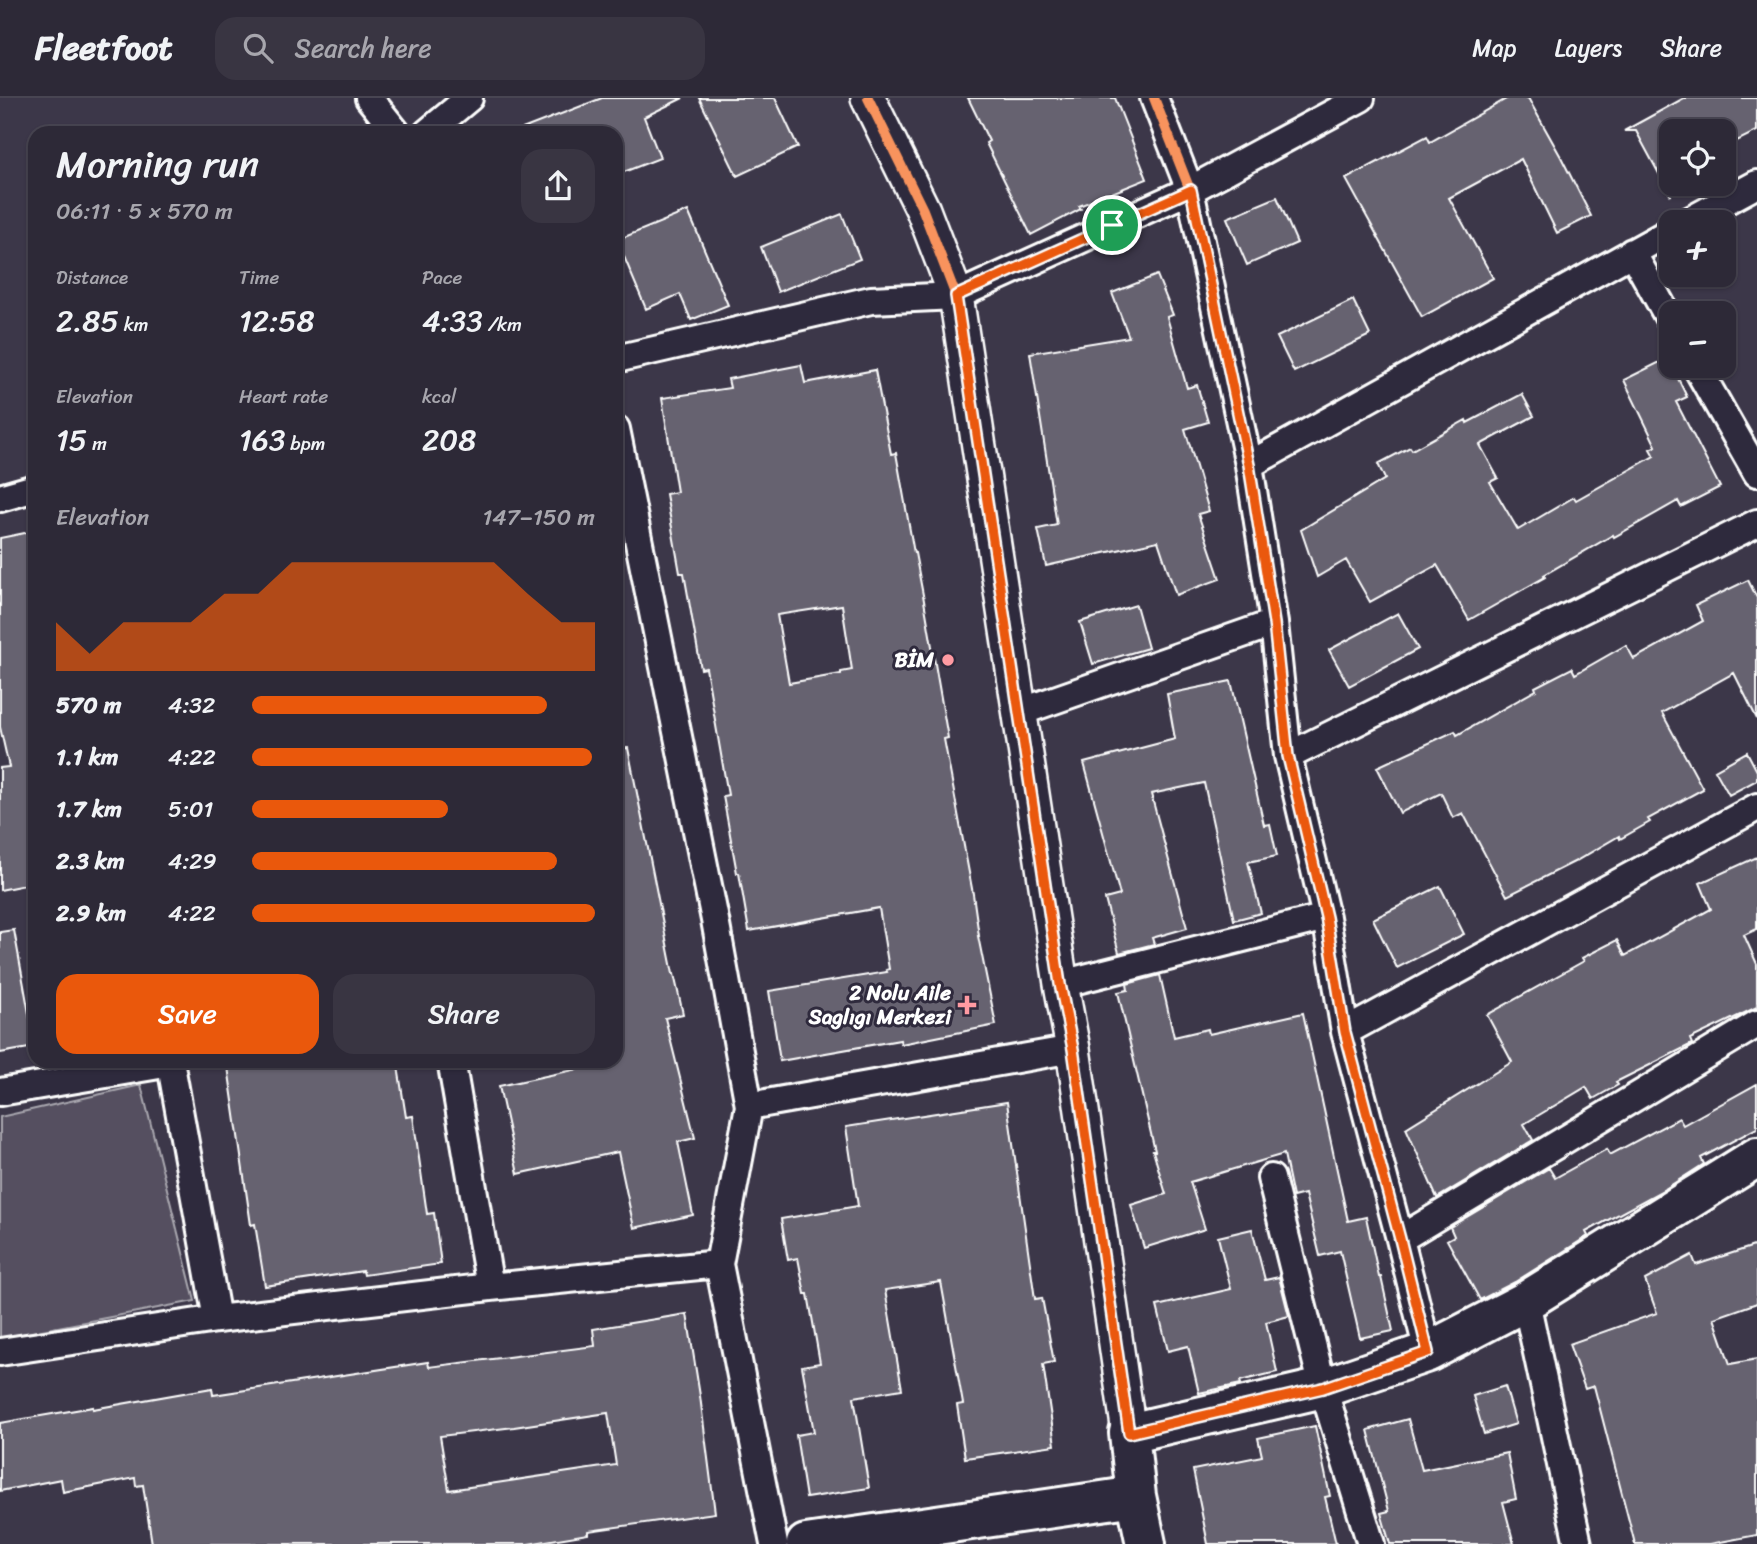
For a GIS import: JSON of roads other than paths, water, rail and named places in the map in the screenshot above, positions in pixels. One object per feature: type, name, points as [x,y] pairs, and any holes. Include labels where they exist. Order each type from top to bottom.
[{"type":"main road","points":[[1146,1544],[1136,1496],[1129,1433],[1323,1388],[1428,1352],[1526,1301],[1757,1157]]},
{"type":"main road","points":[[806,1544],[1136,1496]]},
{"type":"street","points":[[369,98],[391,126]]},
{"type":"street","points":[[435,126],[469,98]]},
{"type":"street","points":[[868,98],[923,210],[956,296],[1060,984],[1073,1049],[1129,1433]]},
{"type":"street","points":[[1154,98],[1191,190],[1249,465],[1274,623],[1288,756],[1326,917],[1345,1032],[1428,1352]]},
{"type":"street","points":[[623,357],[871,300],[956,296],[1191,190],[1362,98]]},
{"type":"street","points":[[1709,210],[1757,184]]},
{"type":"street","points":[[1249,465],[1659,237]]},
{"type":"street","points":[[1632,252],[1659,301]]},
{"type":"street","points":[[1703,378],[1757,473]]},
{"type":"street","points":[[623,463],[713,907],[749,1106],[719,1264],[774,1544]]},
{"type":"street","points":[[0,498],[28,490]]},
{"type":"street","points":[[1288,756],[1757,523]]},
{"type":"street","points":[[1020,712],[1274,623]]},
{"type":"street","points":[[1345,1032],[1757,807]]},
{"type":"street","points":[[1060,984],[1326,917]]},
{"type":"street","points":[[1400,1239],[1757,1024]]},
{"type":"street","points":[[749,1106],[1073,1049]]},
{"type":"street","points":[[0,1092],[137,1068]]},
{"type":"street","points":[[172,1068],[217,1320]]},
{"type":"street","points":[[452,1068],[491,1287]]},
{"type":"street","points":[[1272,1178],[1323,1388],[1371,1544]]},
{"type":"street","points":[[0,1352],[217,1320],[491,1287],[719,1264]]},
{"type":"street","points":[[1526,1301],[1578,1544]]},
{"type":"place","name":"BİM","points":[[948,660]]},
{"type":"place","name":"2 Nolu Aile Saglıgı Merkezi","points":[[967,1005]]}]
